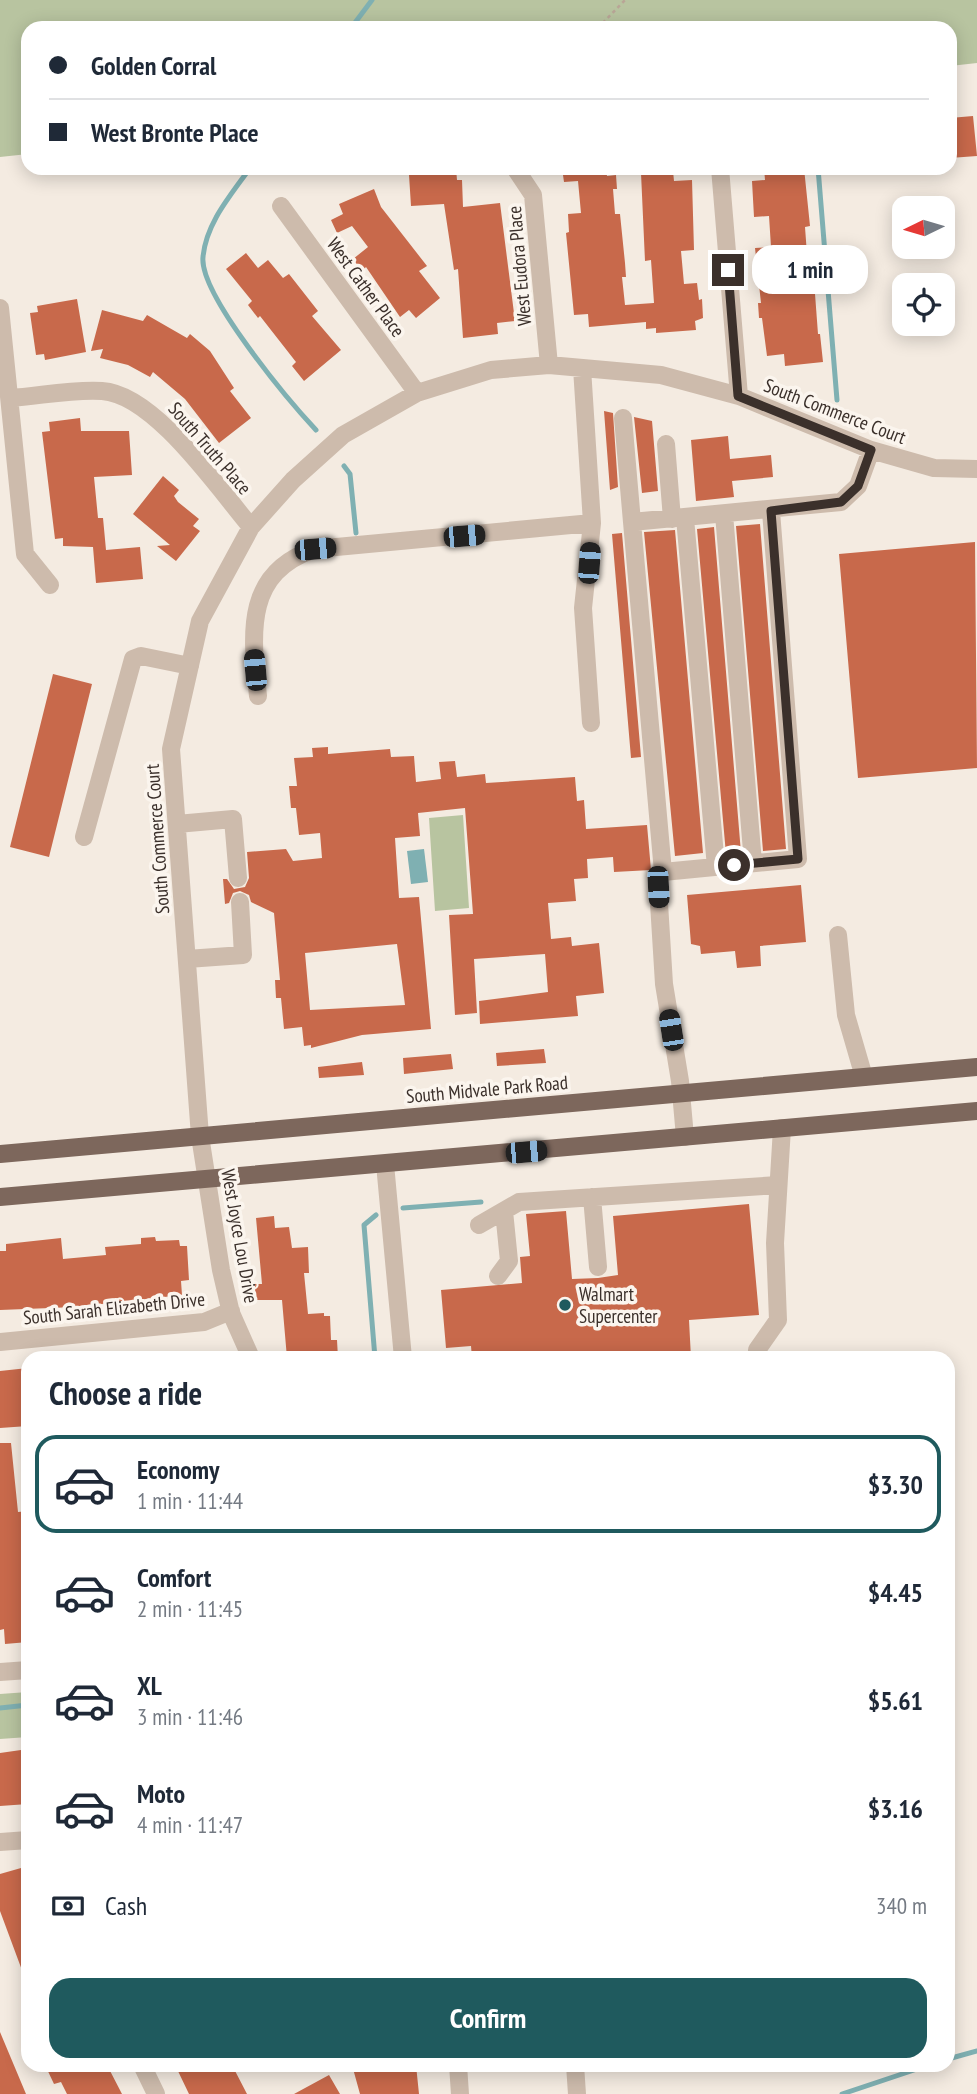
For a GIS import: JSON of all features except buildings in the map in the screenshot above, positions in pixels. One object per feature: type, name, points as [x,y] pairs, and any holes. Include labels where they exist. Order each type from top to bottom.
[{"type":"main road","name":"South Midvale Park Road","points":[[0,1154],[977,1067]]},
{"type":"main road","points":[[0,1197],[977,1111]]},
{"type":"street","name":"West Eudora Place","points":[[520,175],[533,195],[549,365]]},
{"type":"street","points":[[721,175],[738,396]]},
{"type":"street","name":"West Cather Place","points":[[281,206],[417,393]]},
{"type":"street","points":[[0,308],[25,554],[50,585]]},
{"type":"street","name":"South Commerce Court","points":[[205,1160],[200,1136],[171,749],[200,621],[251,527],[293,480],[343,435],[417,393],[491,370],[549,365],[661,376],[738,396],[871,450],[934,468],[977,469]]},
{"type":"street","points":[[582,368],[592,523],[583,608],[591,723]]},
{"type":"street","name":"South Truth Place","points":[[10,398],[103,391],[128,397],[146,407],[251,527]]},
{"type":"street","points":[[623,418],[663,872],[798,859],[771,511]]},
{"type":"street","points":[[666,444],[678,518],[716,867]]},
{"type":"street","points":[[632,522],[771,511],[841,502],[858,486],[871,450]]},
{"type":"street","points":[[724,514],[753,863]]},
{"type":"street","points":[[258,696],[254,613],[264,588],[282,566],[300,554],[315,549],[592,523]]},
{"type":"street","points":[[85,837],[132,659],[141,656],[190,666]]},
{"type":"street","points":[[177,824],[233,819],[239,878]]},
{"type":"street","points":[[658,887],[664,984],[685,1137]]},
{"type":"street","points":[[187,959],[243,954],[240,902]]},
{"type":"street","points":[[838,935],[846,1015],[864,1077]]},
{"type":"street","points":[[757,1351],[778,1320],[775,1243],[782,1128]]},
{"type":"street","name":"West Joyce Lou Drive","points":[[205,1160],[221,1270],[231,1311],[248,1351]]},
{"type":"street","points":[[385,1164],[401,1351]]},
{"type":"street","points":[[479,1225],[519,1202],[778,1185]]},
{"type":"street","points":[[592,1197],[598,1267]]},
{"type":"street","points":[[498,1276],[509,1261],[504,1211]]},
{"type":"street","name":"South Sarah Elizabeth Drive","points":[[0,1342],[204,1322],[231,1311]]},
{"type":"street","points":[[0,1672],[21,1670]]},
{"type":"street","points":[[0,1842],[21,1840]]},
{"type":"street","points":[[145,2072],[156,2094]]},
{"type":"street","points":[[458,2072],[460,2094]]},
{"type":"street","points":[[575,2072],[577,2094]]},
{"type":"path","points":[[605,21],[625,0]]},
{"type":"green space","points":[[0,0],[977,0],[977,63],[957,65],[957,21],[21,21],[21,155],[0,157]]},
{"type":"green space","points":[[463,815],[469,908],[435,911],[429,818]]},
{"type":"green space","points":[[21,1692],[21,1738],[0,1739],[0,1694]]},
{"type":"water","points":[[424,849],[428,882],[411,884],[407,851]]},
{"type":"waterway","points":[[356,21],[372,0]]},
{"type":"waterway","points":[[245,175],[220,210],[209,233],[203,257],[206,274],[215,296],[248,346],[316,430]]},
{"type":"waterway","points":[[819,175],[837,400]]},
{"type":"waterway","points":[[344,466],[350,474],[356,533]]},
{"type":"waterway","points":[[403,1208],[481,1202]]},
{"type":"waterway","points":[[374,1351],[364,1225],[376,1215]]},
{"type":"waterway","points":[[0,1708],[21,1706]]},
{"type":"waterway","points":[[955,2057],[977,2051]]},
{"type":"waterway","points":[[842,2094],[908,2072]]},
{"type":"place","name":"Walmart Supercenter","points":[[565,1305]]},
{"type":"route","points":[[728,270],[738,396],[871,450],[858,486],[853,494],[841,502],[771,511],[798,859],[734,865]]}]
